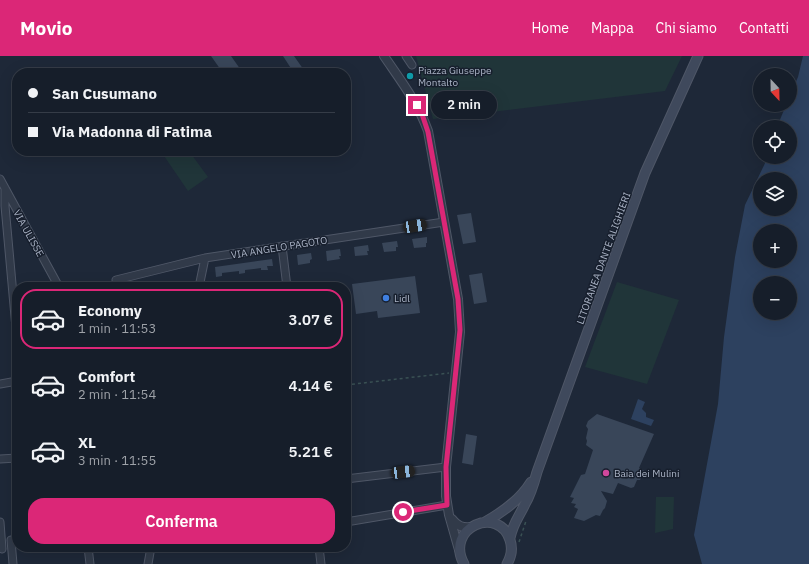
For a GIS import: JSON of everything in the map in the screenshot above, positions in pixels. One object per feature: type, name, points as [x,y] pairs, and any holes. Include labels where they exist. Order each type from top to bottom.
[{"type":"main road","name":"LITORANEA DANTE ALIGHIERI","points":[[537,472],[645,173],[698,56]]},
{"type":"main road","points":[[461,559],[462,537],[471,527],[498,515],[510,506],[530,485],[537,472]]},
{"type":"main road","points":[[507,564],[512,551],[510,538],[512,526],[532,489],[537,472]]},
{"type":"main road","points":[[485,522],[500,526],[506,531],[510,538]]},
{"type":"street","points":[[384,56],[412,96],[428,132],[458,299],[460,332],[446,467],[447,505],[461,559]]},
{"type":"street","points":[[406,56],[412,65]]},
{"type":"street","name":"VIA ULISSE","points":[[0,179],[56,282]]},
{"type":"street","points":[[5,188],[5,206],[12,284]]},
{"type":"street","name":"VIA ANGELO PAGOTO","points":[[116,280],[205,258],[444,222]]},
{"type":"street","points":[[282,246],[286,282]]},
{"type":"street","points":[[200,282],[205,258]]},
{"type":"street","points":[[0,384],[12,382]]},
{"type":"street","points":[[0,459],[12,458]]},
{"type":"street","points":[[351,478],[446,467]]},
{"type":"street","points":[[351,521],[447,505]]},
{"type":"street","points":[[449,515],[458,525],[464,528],[471,527]]},
{"type":"street","points":[[0,522],[1,550]]},
{"type":"street","points":[[1,550],[11,540]]},
{"type":"street","points":[[11,540],[13,564]]},
{"type":"street","points":[[89,552],[90,564]]},
{"type":"street","points":[[148,564],[150,552]]},
{"type":"street","points":[[320,552],[321,564]]},
{"type":"path","points":[[351,384],[457,372]]},
{"type":"green space","points":[[416,56],[682,56],[665,91],[433,119]]},
{"type":"green space","points":[[164,156],[193,156],[208,177],[188,191]]},
{"type":"green space","points":[[617,282],[679,300],[647,384],[585,367]]},
{"type":"green space","points":[[656,497],[674,497],[673,529],[655,533]]},
{"type":"water","points":[[803,56],[809,56],[809,564],[702,564],[694,535],[718,404],[724,337],[735,257],[745,205],[753,188],[753,216],[797,216],[797,172],[761,172],[765,164],[797,164],[797,120],[780,120],[783,112],[797,112],[797,79]]},
{"type":"water","points":[[638,399],[645,402],[642,409],[646,413],[646,417],[654,420],[651,426],[631,419]]},
{"type":"building","points":[[211,56],[231,56],[239,68],[219,68]]},
{"type":"building","points":[[283,56],[294,56],[302,68],[291,68]]},
{"type":"building","points":[[471,213],[476,242],[463,244],[457,215]]},
{"type":"building","points":[[427,237],[426,247],[414,248],[412,239]]},
{"type":"building","points":[[397,241],[398,247],[396,247],[396,251],[384,252],[382,243]]},
{"type":"building","points":[[368,245],[368,255],[355,256],[354,247]]},
{"type":"building","points":[[340,249],[340,259],[327,261],[326,251]]},
{"type":"building","points":[[311,253],[312,259],[310,260],[310,263],[298,265],[297,255]]},
{"type":"building","points":[[272,259],[273,266],[267,266],[268,270],[261,270],[261,268],[245,270],[245,273],[239,274],[239,271],[222,273],[222,276],[216,277],[215,267]]},
{"type":"building","points":[[482,273],[487,302],[474,304],[469,275]]},
{"type":"building","name":"Lidl","points":[[415,276],[420,313],[378,318],[377,311],[356,314],[352,284]]},
{"type":"building","name":"Baia dei Mulini","points":[[597,414],[654,434],[639,468],[645,471],[640,480],[637,480],[634,487],[631,488],[618,483],[613,494],[601,491],[607,501],[605,508],[600,516],[596,515],[584,521],[574,518],[578,509],[574,507],[576,504],[571,503],[574,498],[570,497],[581,475],[585,474],[593,450],[586,445],[588,429],[586,426],[588,421]]},
{"type":"building","points":[[466,434],[477,436],[473,465],[462,463]]},
{"type":"place","name":"Piazza Giuseppe Montalto","points":[[410,76]]},
{"type":"place","name":"Lidl","points":[[386,298]]},
{"type":"place","name":"Baia dei Mulini","points":[[606,473]]},
{"type":"route","points":[[403,512],[447,505],[446,467],[457,372],[460,330],[458,299],[428,132],[422,114],[417,105]]}]
